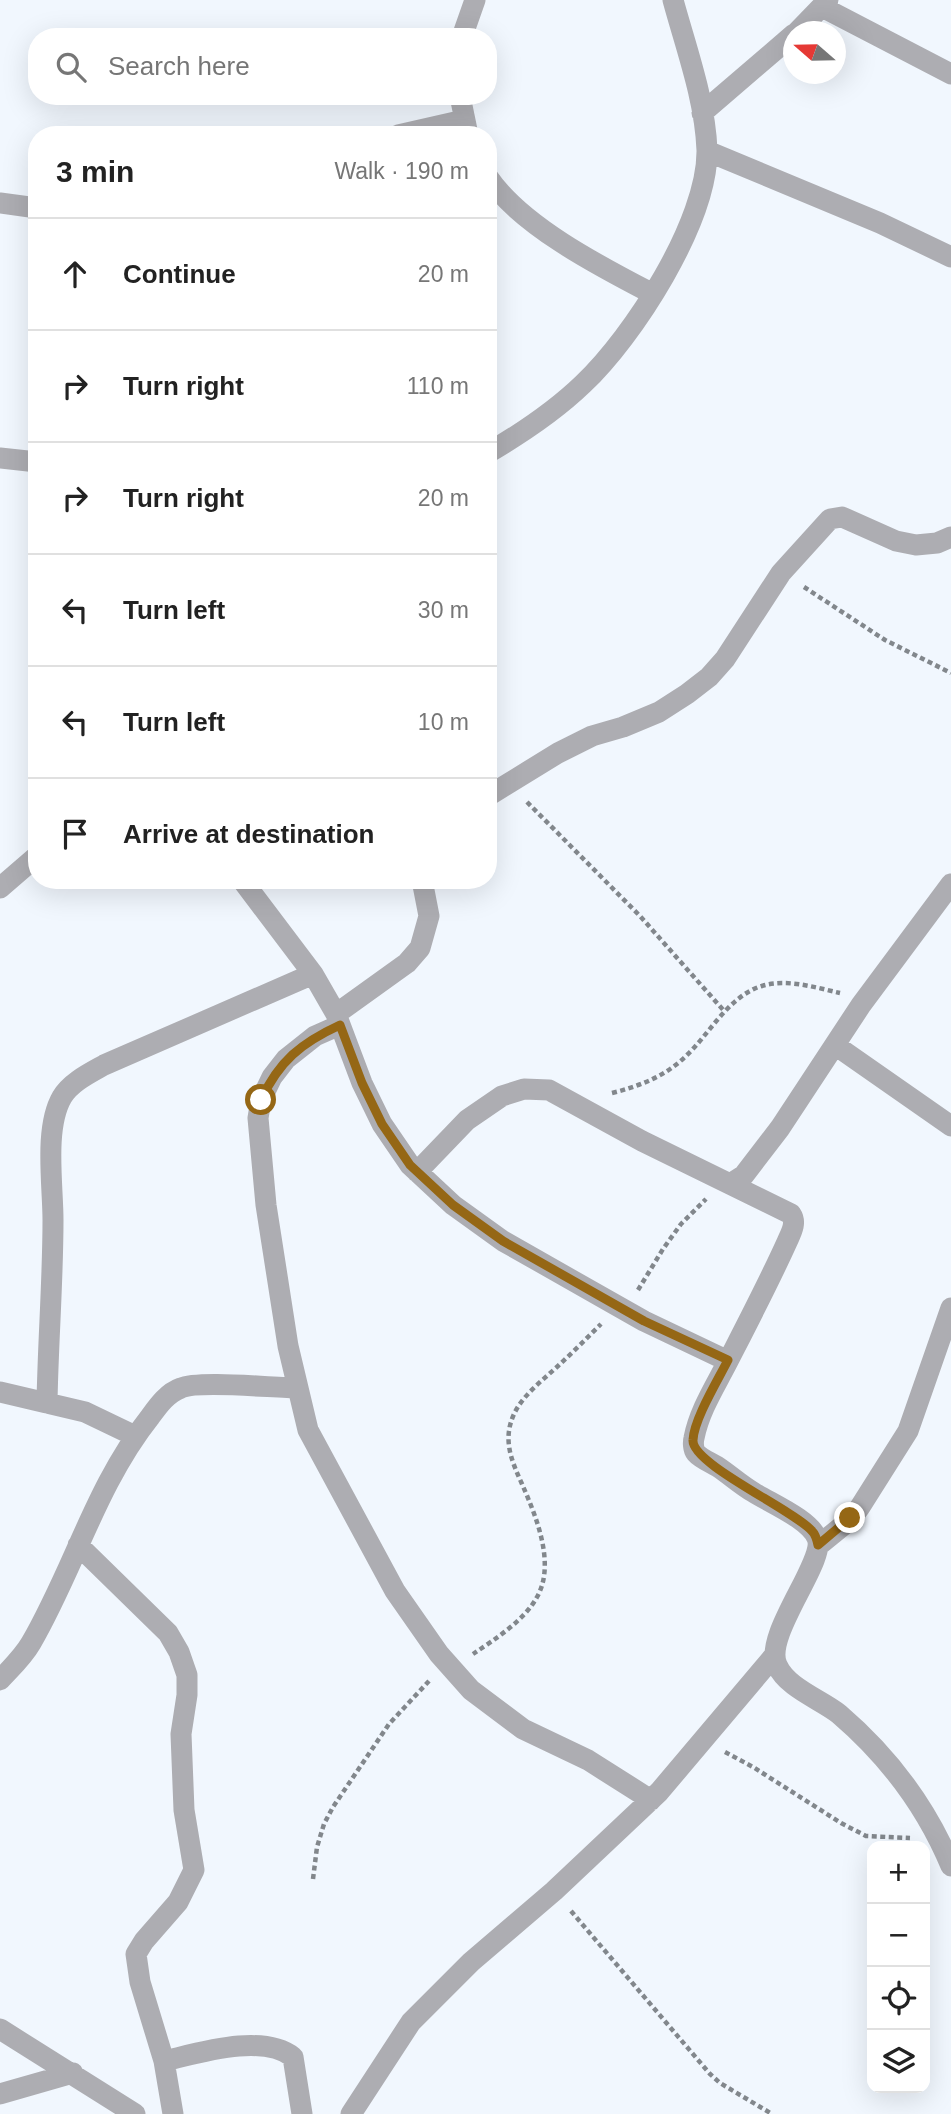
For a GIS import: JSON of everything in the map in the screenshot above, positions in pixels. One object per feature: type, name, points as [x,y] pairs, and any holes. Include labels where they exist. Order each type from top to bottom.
[{"type":"street","points":[[465,28],[475,0]]},
{"type":"street","points":[[497,448],[520,435],[583,384],[605,360],[663,279],[694,213],[707,151],[702,113],[673,0]]},
{"type":"street","points":[[807,21],[825,4],[951,74]]},
{"type":"street","points":[[702,113],[783,43]]},
{"type":"street","points":[[462,105],[466,126]]},
{"type":"street","points":[[707,151],[880,223],[951,257]]},
{"type":"street","points":[[497,190],[535,223],[588,261],[653,294]]},
{"type":"street","points":[[0,202],[28,207]]},
{"type":"street","points":[[0,458],[28,461]]},
{"type":"street","points":[[497,790],[592,736],[659,712],[709,677],[725,659],[780,573],[830,519],[842,517],[896,541],[916,545],[937,543],[951,537]]},
{"type":"street","points":[[0,888],[28,864]]},
{"type":"street","points":[[727,1182],[744,1175],[752,1166],[861,1005],[951,884]]},
{"type":"street","points":[[249,889],[313,974],[338,1020],[362,1083],[382,1124],[410,1165],[453,1205],[503,1241],[621,1307],[728,1360]]},
{"type":"street","points":[[424,889],[429,916],[420,948],[407,963],[286,1059],[272,1077],[261,1100],[258,1118],[266,1205],[288,1346],[308,1430],[396,1591],[449,1665],[471,1690],[523,1729],[588,1760],[651,1800]]},
{"type":"street","points":[[47,1403],[53,1221],[52,1140],[55,1113],[62,1096],[75,1083],[104,1065],[313,974]]},
{"type":"street","points":[[835,1045],[951,1126]]},
{"type":"street","points":[[417,1171],[467,1120],[502,1096],[524,1089],[549,1090],[642,1141],[791,1214],[794,1218],[788,1242],[696,1427],[693,1441],[696,1453],[811,1529],[818,1545]]},
{"type":"street","points":[[351,2114],[411,2022],[471,1962],[555,1891],[651,1800],[774,1657],[779,1634],[818,1545],[860,1507],[902,1443],[918,1406],[951,1308]]},
{"type":"street","points":[[0,1680],[29,1646],[45,1617],[95,1506],[135,1436],[159,1404],[183,1387],[202,1385],[298,1388]]},
{"type":"street","points":[[0,1392],[85,1412],[135,1436]]},
{"type":"street","points":[[78,1545],[168,1633],[179,1652],[187,1675],[181,1734],[184,1810],[194,1870],[178,1902],[136,1954],[140,1982],[164,2061],[173,2114]]},
{"type":"street","points":[[774,1657],[780,1671],[793,1683],[835,1712],[873,1744],[909,1788],[939,1838],[951,1866]]},
{"type":"street","points":[[0,2029],[135,2114]]},
{"type":"street","points":[[164,2061],[219,2049],[269,2046],[284,2050],[293,2057],[302,2114]]},
{"type":"street","points":[[0,2094],[73,2073]]},
{"type":"path","points":[[780,573],[885,640],[951,673]]},
{"type":"path","points":[[508,783],[640,916],[725,1012]]},
{"type":"path","points":[[574,1103],[640,1085],[673,1068],[688,1055],[725,1012],[754,989],[776,984],[802,984],[840,994],[861,1005]]},
{"type":"path","points":[[313,1880],[317,1847],[324,1824],[383,1731],[449,1665],[515,1622],[533,1603],[542,1585],[543,1547],[538,1521],[509,1450],[508,1434],[515,1410],[530,1392],[638,1291],[681,1224],[727,1182]]},
{"type":"path","points":[[703,1740],[753,1767],[866,1836],[939,1838]]},
{"type":"path","points":[[555,1891],[710,2074],[720,2083],[772,2114]]},
{"type":"route","points":[[261,1100],[272,1077],[286,1059],[315,1036],[340,1025],[362,1083],[382,1124],[410,1165],[453,1205],[503,1241],[644,1321],[728,1360],[696,1427],[693,1441],[696,1453],[811,1529],[818,1545],[850,1518]]}]
